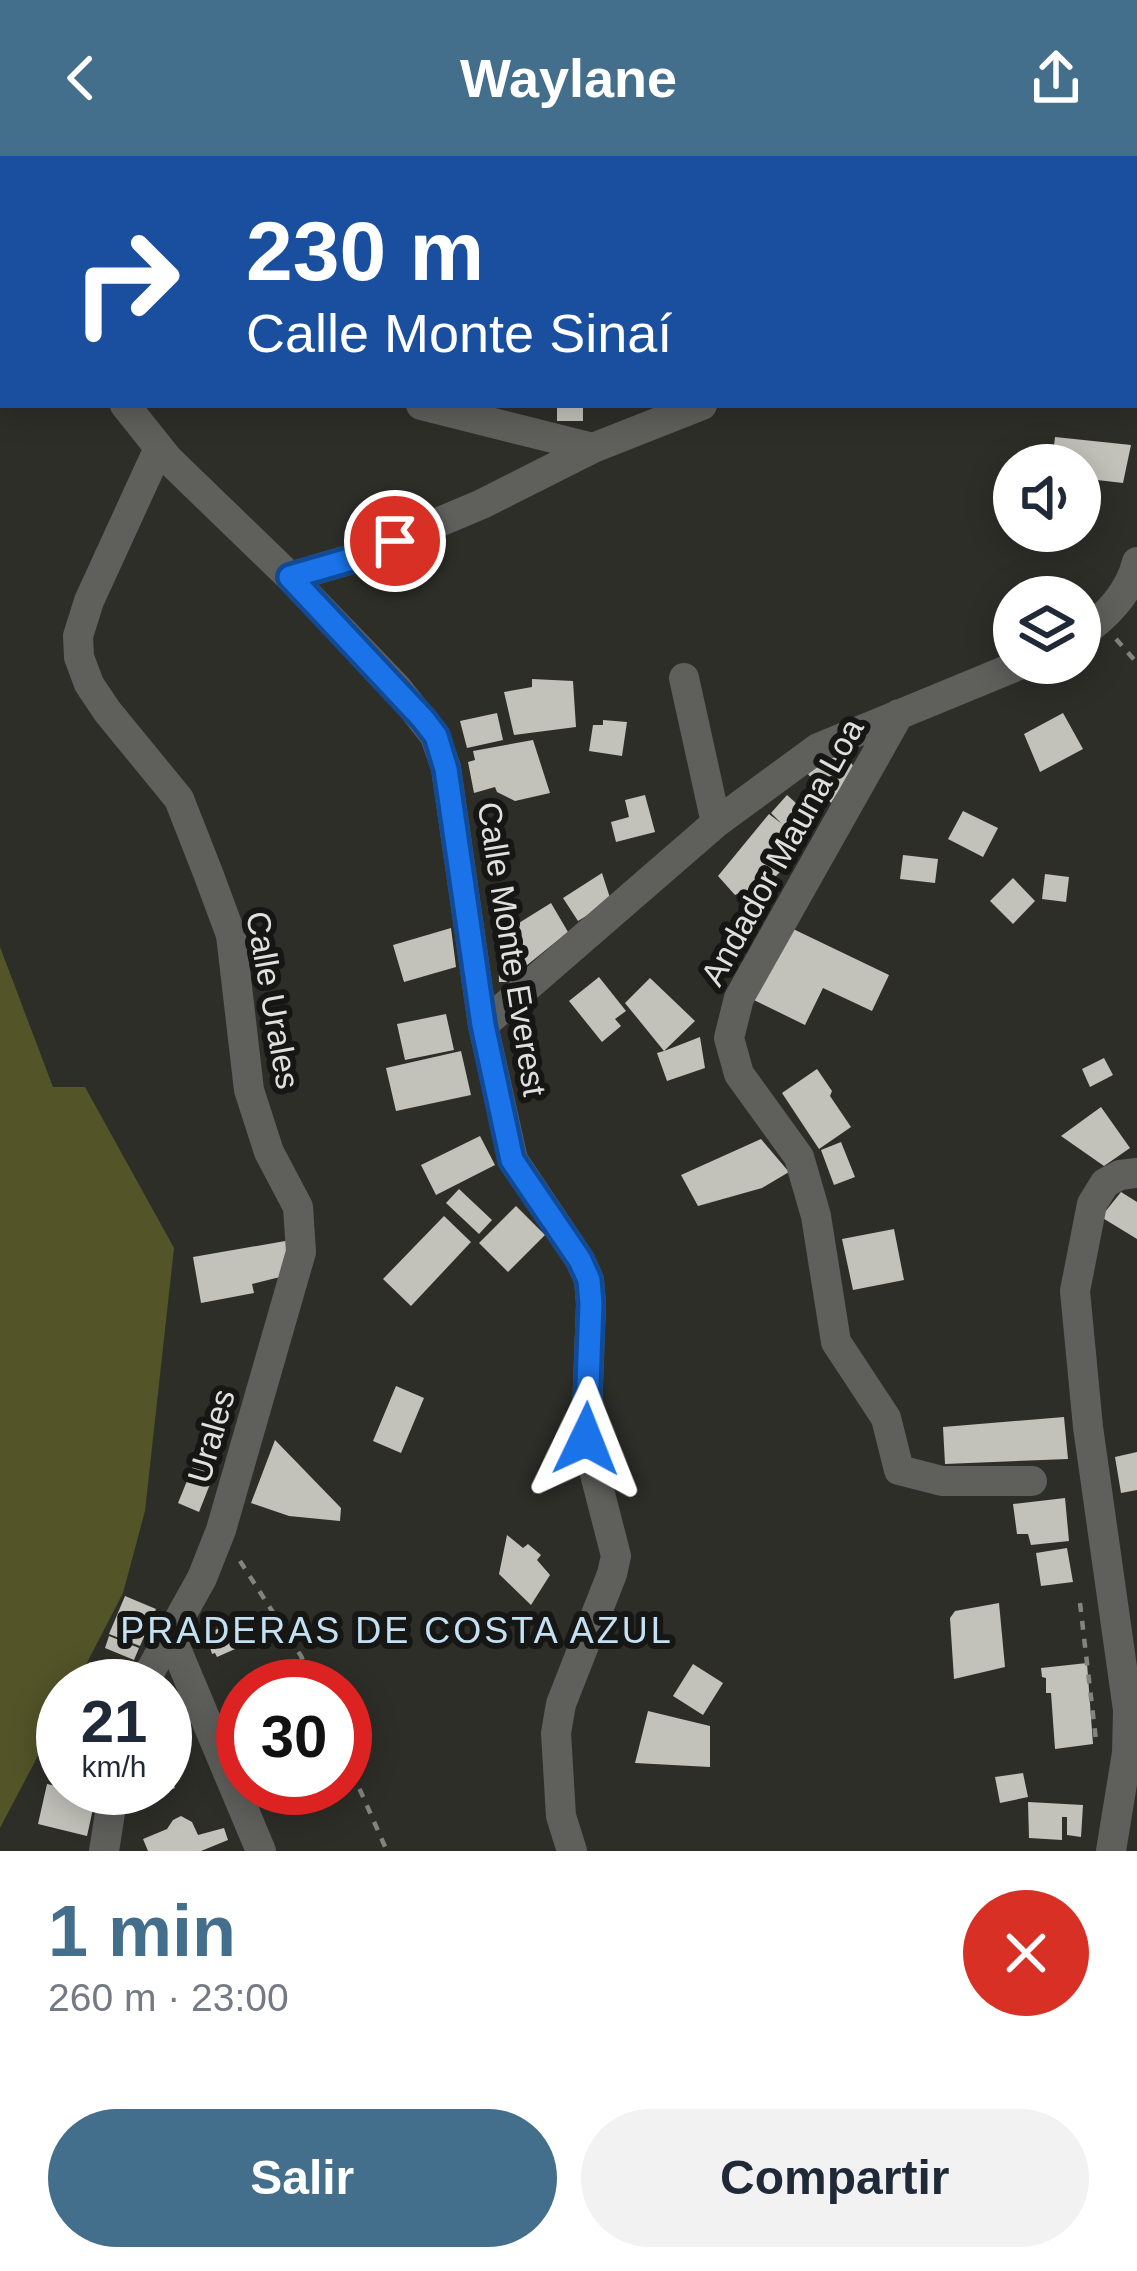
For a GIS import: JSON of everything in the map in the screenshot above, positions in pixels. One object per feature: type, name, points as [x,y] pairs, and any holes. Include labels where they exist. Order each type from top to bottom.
[{"type":"street","name":"Calle Monte Everest","points":[[126,408],[159,448],[397,688],[436,736],[446,769],[483,1025],[512,1160],[589,1280],[586,1439],[616,1556],[561,1704],[556,1733],[561,1816],[572,1851]]},
{"type":"street","points":[[434,408],[592,448]]},
{"type":"street","points":[[290,577],[373,550],[482,504],[592,448],[694,408]]},
{"type":"street","name":"Calle Urales","points":[[159,448],[89,601],[78,637],[79,657],[89,685],[107,711],[179,799],[208,873],[231,935],[249,1090],[269,1152],[298,1207],[301,1252]]},
{"type":"street","points":[[1101,621],[1133,578],[1137,562]]},
{"type":"street","points":[[483,1025],[716,824],[818,748],[993,676]]},
{"type":"street","points":[[684,678],[716,824]]},
{"type":"street","name":"Andador Mauna Loa","points":[[899,714],[739,998],[729,1038],[739,1074],[800,1157],[816,1216],[836,1342],[886,1418],[899,1470],[942,1481],[1032,1480]]},
{"type":"street","points":[[1112,1851],[1127,1753],[1128,1710],[1088,1427],[1075,1292],[1092,1204],[1105,1183],[1137,1173]]},
{"type":"street","name":"Urales","points":[[156,1659],[202,1578],[221,1531],[301,1252]]},
{"type":"street","points":[[170,1632],[261,1851]]},
{"type":"street","points":[[104,1851],[110,1815]]},
{"type":"path","points":[[221,1531],[302,1659]]},
{"type":"path","points":[[1080,1603],[1096,1741]]},
{"type":"path","points":[[371,1815],[387,1851]]},
{"type":"shaded area","points":[[0,947],[53,1087],[85,1087],[174,1248],[145,1511],[123,1593],[89,1659],[36,1659],[36,1759],[0,1828]]},
{"type":"building","points":[[557,408],[583,408],[583,421],[557,421]]},
{"type":"building","points":[[1055,437],[1131,445],[1123,483],[1101,480],[1101,444],[1054,444]]},
{"type":"building","points":[[532,679],[573,681],[576,727],[514,735],[504,692],[532,687]]},
{"type":"building","points":[[497,713],[503,740],[467,748],[460,721]]},
{"type":"building","points":[[1063,713],[1083,749],[1040,772],[1024,734]]},
{"type":"building","points":[[603,720],[627,722],[622,756],[589,751],[593,725],[603,725]]},
{"type":"building","points":[[533,740],[550,793],[515,801],[495,787],[474,793],[468,762],[475,760],[473,751]]},
{"type":"building","points":[[841,749],[854,767],[831,803],[808,774]]},
{"type":"building","points":[[645,795],[655,832],[616,842],[611,822],[629,817],[625,800]]},
{"type":"building","points":[[787,795],[814,819],[798,837],[787,828],[777,842],[785,850],[776,861],[780,872],[766,874],[775,882],[759,906],[741,892],[735,895],[718,876],[769,814],[782,824],[771,813]]},
{"type":"building","points":[[963,811],[998,828],[983,857],[948,839]]},
{"type":"building","points":[[903,855],[938,859],[935,883],[900,879]]},
{"type":"building","points":[[602,873],[611,901],[578,921],[563,898]]},
{"type":"building","points":[[1045,874],[1069,877],[1066,902],[1042,899]]},
{"type":"building","points":[[1013,878],[1035,901],[1013,924],[990,901]]},
{"type":"building","points":[[551,903],[568,932],[506,982],[499,982],[498,936]]},
{"type":"building","points":[[789,927],[889,975],[872,1011],[823,988],[805,1025],[754,1000]]},
{"type":"building","points":[[451,928],[456,967],[404,982],[393,945]]},
{"type":"building","points":[[599,977],[626,1011],[615,1019],[621,1026],[602,1042],[569,1001]]},
{"type":"building","points":[[650,978],[695,1021],[664,1051],[625,1003]]},
{"type":"building","points":[[446,1014],[454,1050],[405,1060],[397,1024]]},
{"type":"building","points":[[700,1037],[705,1068],[667,1081],[657,1053]]},
{"type":"building","points":[[461,1051],[471,1095],[396,1111],[386,1068]]},
{"type":"building","points":[[1104,1058],[1113,1075],[1090,1087],[1082,1069]]},
{"type":"building","points":[[817,1069],[851,1127],[819,1149],[782,1093]]},
{"type":"building","points":[[1101,1107],[1130,1148],[1104,1166],[1061,1136]]},
{"type":"building","points":[[480,1136],[495,1165],[436,1195],[421,1165]]},
{"type":"building","points":[[761,1139],[789,1172],[762,1188],[698,1206],[681,1175]]},
{"type":"building","points":[[841,1142],[855,1177],[834,1185],[821,1150]]},
{"type":"building","points":[[459,1189],[492,1220],[479,1234],[446,1203]]},
{"type":"building","points":[[1121,1192],[1137,1202],[1137,1239],[1101,1217]]},
{"type":"building","points":[[516,1206],[545,1235],[508,1272],[479,1243]]},
{"type":"building","points":[[444,1216],[471,1242],[411,1306],[383,1279]]},
{"type":"building","points":[[894,1229],[904,1280],[853,1290],[842,1239]]},
{"type":"building","points":[[291,1240],[284,1276],[252,1284],[254,1293],[201,1303],[193,1257]]},
{"type":"building","points":[[396,1386],[424,1398],[401,1453],[373,1441]]},
{"type":"building","points":[[1064,1417],[1068,1459],[945,1464],[943,1427]]},
{"type":"building","points":[[275,1440],[341,1508],[340,1521],[289,1516],[251,1503]]},
{"type":"building","points":[[1137,1452],[1137,1490],[1121,1493],[1115,1457]]},
{"type":"building","points":[[193,1466],[214,1474],[199,1512],[178,1503]]},
{"type":"building","points":[[1065,1498],[1069,1541],[1031,1545],[1028,1534],[1017,1534],[1013,1504]]},
{"type":"building","points":[[507,1535],[541,1555],[537,1560],[550,1575],[531,1605],[499,1574]]},
{"type":"building","points":[[1067,1548],[1073,1582],[1041,1586],[1036,1553]]},
{"type":"building","points":[[125,1596],[156,1609],[140,1646],[109,1634]]},
{"type":"building","points":[[999,1603],[1005,1667],[954,1679],[950,1618],[955,1611]]},
{"type":"building","points":[[249,1615],[260,1630],[275,1623],[278,1630],[217,1657],[212,1654],[206,1634]]},
{"type":"building","points":[[109,1636],[139,1648],[132,1659],[105,1648]]},
{"type":"building","points":[[1087,1663],[1093,1744],[1055,1749],[1051,1693],[1046,1693],[1041,1668]]},
{"type":"building","points":[[693,1664],[723,1683],[703,1715],[673,1696]]},
{"type":"building","points":[[648,1711],[710,1726],[710,1767],[635,1763]]},
{"type":"building","points":[[1023,1773],[1028,1797],[1000,1803],[995,1777]]},
{"type":"building","points":[[1028,1802],[1083,1805],[1081,1837],[1067,1835],[1067,1817],[1062,1817],[1062,1840],[1029,1838]]},
{"type":"building","points":[[40,1815],[92,1815],[87,1836],[38,1824]]},
{"type":"building","points":[[181,1816],[192,1822],[198,1835],[224,1828],[228,1840],[201,1851],[148,1851],[143,1839],[167,1829]]},
{"type":"district","name":"PRADERAS DE COSTA AZUL","points":[[397,1630]]},
{"type":"route","points":[[395,541],[290,577],[397,688],[436,736],[446,769],[483,1025],[512,1160],[589,1280],[586,1439]]}]
